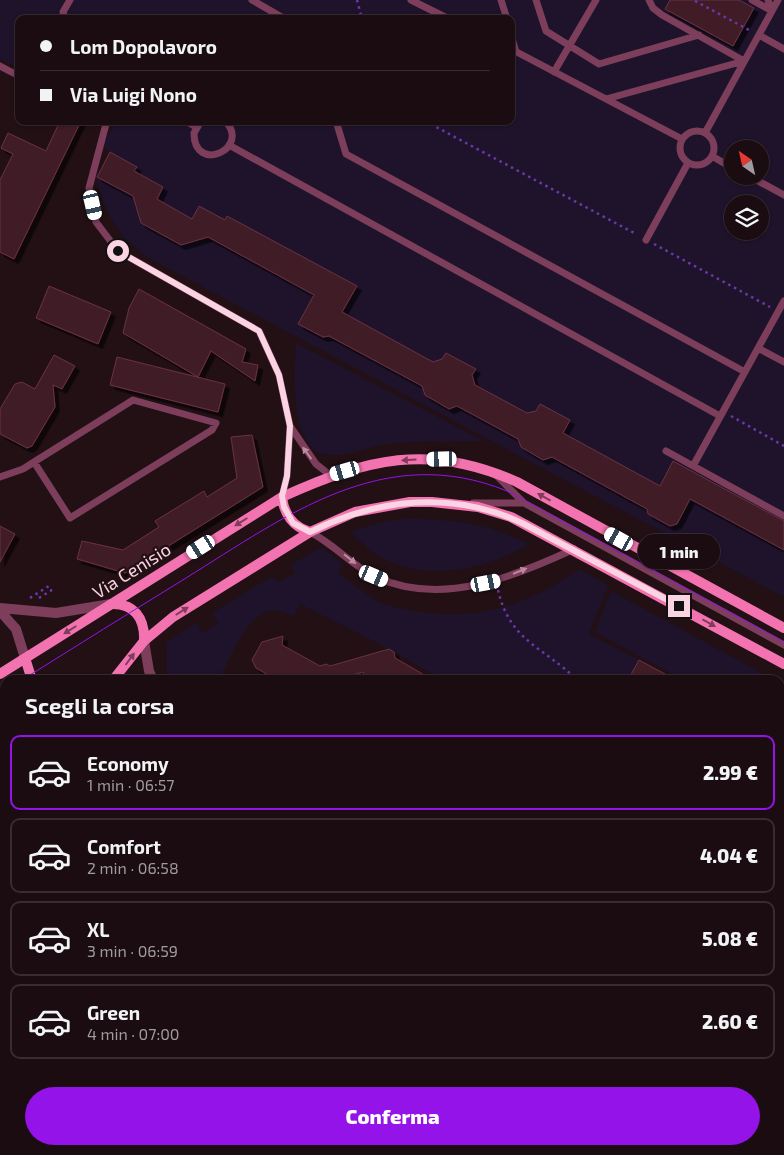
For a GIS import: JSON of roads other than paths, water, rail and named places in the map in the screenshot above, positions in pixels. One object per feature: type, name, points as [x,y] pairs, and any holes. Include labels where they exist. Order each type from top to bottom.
[{"type":"main road","name":"Via Cenisio","points":[[0,674],[282,496],[330,475],[359,467],[405,460],[442,459],[491,470],[517,482],[784,628]]},
{"type":"main road","points":[[282,496],[289,518],[297,527],[310,532]]},
{"type":"main road","points":[[120,675],[144,641],[174,616],[310,532],[355,512],[385,505],[410,502],[463,504],[502,514],[574,549],[784,664]]},
{"type":"main road","points":[[111,604],[125,605],[137,612],[143,624],[144,641]]},
{"type":"main road","points":[[25,658],[30,675]]},
{"type":"street","points":[[0,610],[56,613],[111,604]]},
{"type":"street","points":[[0,610],[16,630],[25,658]]},
{"type":"street","points":[[144,641],[151,675]]},
{"type":"lane","points":[[64,15],[63,12],[70,0]]},
{"type":"lane","points":[[252,0],[278,15]]},
{"type":"lane","points":[[411,0],[441,15]]},
{"type":"lane","points":[[501,0],[505,15]]},
{"type":"lane","points":[[536,0],[546,31],[599,64],[699,35]]},
{"type":"lane","points":[[554,72],[596,0]]},
{"type":"lane","points":[[649,0],[653,8],[662,15],[744,61]]},
{"type":"lane","points":[[752,0],[772,11]]},
{"type":"lane","points":[[768,0],[772,11]]},
{"type":"lane","points":[[705,133],[778,0]]},
{"type":"lane","points":[[759,35],[784,49]]},
{"type":"lane","points":[[515,52],[682,140]]},
{"type":"lane","points":[[606,99],[744,61]]},
{"type":"lane","points":[[0,66],[15,74]]},
{"type":"lane","points":[[106,125],[89,188],[96,222],[118,251],[259,331],[279,375],[290,426],[287,476],[282,496]]},
{"type":"lane","points":[[198,125],[194,132],[195,144],[204,153],[209,155],[221,153],[230,145],[232,133],[227,125]]},
{"type":"lane","points":[[337,125],[346,154],[744,372]]},
{"type":"lane","points":[[694,131],[705,133],[712,140],[712,156],[699,165],[688,163],[681,155],[682,140],[694,131]]},
{"type":"lane","points":[[230,145],[721,414]]},
{"type":"lane","points":[[712,156],[724,163]]},
{"type":"lane","points":[[646,240],[688,163]]},
{"type":"lane","points":[[765,185],[784,196]]},
{"type":"lane","points":[[693,466],[784,301]]},
{"type":"lane","points":[[758,348],[784,362]]},
{"type":"lane","points":[[0,477],[23,469],[34,462],[133,400],[216,424],[212,430],[70,518],[34,462]]},
{"type":"lane","points":[[290,426],[316,464],[330,475]]},
{"type":"lane","points":[[666,451],[784,516]]},
{"type":"lane","points":[[491,470],[524,504],[784,645]]},
{"type":"lane","points":[[463,504],[524,504]]},
{"type":"lane","points":[[310,532],[329,543],[374,576],[393,584],[415,589],[437,590],[496,581],[574,549]]},
{"type":"tram line","points":[[30,675],[261,531],[299,510],[338,493],[378,480],[419,475],[462,478],[507,491],[784,642]]}]
